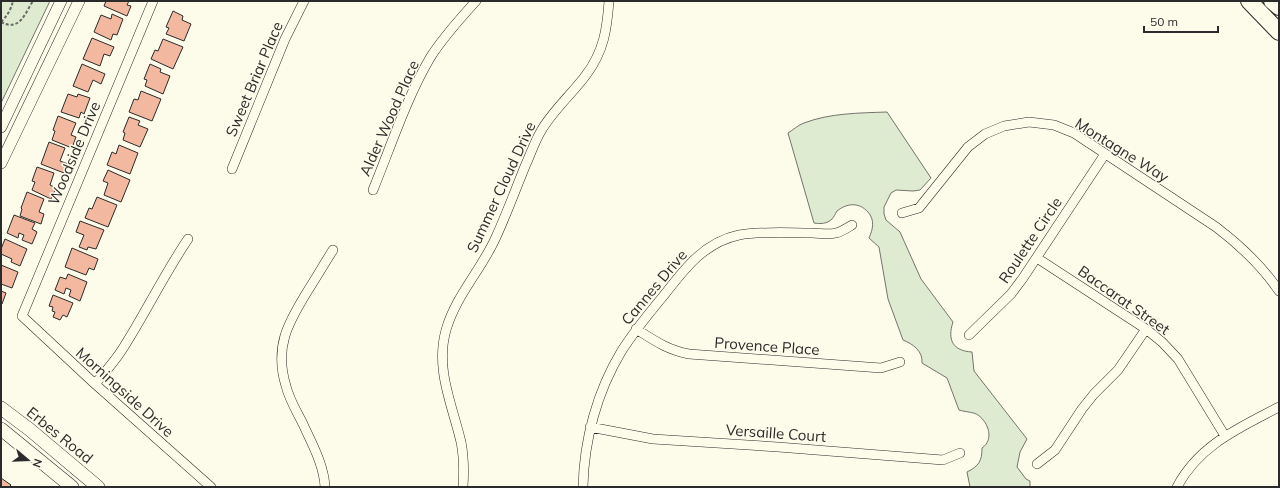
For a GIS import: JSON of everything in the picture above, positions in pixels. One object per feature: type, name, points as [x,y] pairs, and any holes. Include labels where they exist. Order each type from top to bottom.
[{"type":"highway","points":[[1249,1],[1279,32]]},
{"type":"highway","points":[[1272,1],[1279,6]]},
{"type":"main road","name":"Erbes Road","points":[[1,408],[29,428],[98,487]]},
{"type":"main road","points":[[1,429],[72,487]]},
{"type":"street","points":[[1,127],[61,1]]},
{"type":"street","points":[[1,163],[79,1]]},
{"type":"street","name":"Woodside Drive","points":[[22,316],[153,1]]},
{"type":"street","name":"Sweet Briar Place","points":[[232,169],[285,39],[304,1]]},
{"type":"street","name":"Alder Wood Place","points":[[373,190],[411,95],[431,58],[454,25],[476,1]]},
{"type":"street","name":"Summer Cloud Drive","points":[[464,487],[464,466],[461,443],[443,375],[442,354],[445,332],[456,305],[496,238],[541,131],[555,110],[586,75],[598,56],[604,42],[608,26],[609,1]]},
{"type":"street","name":"Montagne Way","points":[[902,213],[919,208],[968,147],[985,134],[1004,126],[1029,122],[1054,125],[1074,133],[1216,227],[1236,242],[1257,262],[1279,291]]},
{"type":"street","name":"Roulette Circle","points":[[969,335],[1011,294],[1037,258],[1105,154]]},
{"type":"street","name":"Cannes Drive","points":[[583,487],[590,427],[598,400],[609,374],[636,329],[689,264],[702,252],[718,243],[738,235],[759,233],[836,234],[852,225]]},
{"type":"street","points":[[94,384],[113,363],[125,346],[177,255],[188,239]]},
{"type":"street","points":[[325,487],[318,455],[286,387],[282,371],[282,350],[285,333],[291,318],[333,250]]},
{"type":"street","name":"Baccarat Street","points":[[1037,258],[1146,329],[1162,342],[1178,360],[1225,436]]},
{"type":"street","name":"Morningside Drive","points":[[22,316],[94,384],[211,487]]},
{"type":"street","name":"Provence Place","points":[[636,329],[662,346],[677,352],[689,354],[880,368],[900,362]]},
{"type":"street","points":[[1037,464],[1055,450],[1082,409],[1094,394],[1118,370],[1146,329]]},
{"type":"street","points":[[1177,487],[1191,466],[1208,448],[1225,436],[1279,407]]},
{"type":"street","name":"Versaille Court","points":[[590,427],[653,439],[778,446],[943,460],[960,453]]},
{"type":"path","points":[[13,1],[12,8],[1,22],[12,25],[21,21],[26,15],[33,1]]},
{"type":"green space","points":[[1,1],[50,1],[1,103]]},
{"type":"green space","points":[[887,112],[931,178],[920,190],[896,190],[891,193],[884,207],[886,220],[900,232],[921,279],[953,322],[951,328],[951,339],[953,343],[960,349],[972,352],[974,371],[1027,439],[1020,452],[1017,467],[1026,479],[1030,481],[1030,487],[970,487],[967,472],[979,463],[982,448],[988,441],[989,432],[985,422],[978,415],[959,410],[947,378],[922,363],[921,355],[917,348],[903,340],[888,299],[879,247],[869,238],[873,225],[872,218],[868,212],[861,206],[849,205],[837,211],[830,221],[826,223],[814,223],[788,133],[802,124],[824,117],[845,114]]},
{"type":"building","points":[[106,1],[129,1],[127,5],[131,6],[127,16],[104,6]]},
{"type":"building","points":[[173,11],[183,16],[182,20],[191,24],[184,41],[166,34],[169,28],[166,27]]},
{"type":"building","points":[[112,14],[123,19],[117,35],[113,34],[111,40],[94,32],[101,15],[111,19]]},
{"type":"building","points":[[92,38],[114,47],[110,56],[104,54],[100,66],[83,59]]},
{"type":"building","points":[[163,39],[183,47],[173,69],[151,59],[155,50],[158,51]]},
{"type":"building","points":[[82,64],[105,74],[101,84],[93,80],[88,92],[73,86]]},
{"type":"building","points":[[150,64],[161,69],[160,72],[170,76],[163,94],[145,86],[147,80],[144,79]]},
{"type":"building","points":[[141,91],[161,99],[152,121],[129,112],[134,99],[138,100]]},
{"type":"building","points":[[68,94],[77,97],[78,94],[90,98],[84,114],[81,112],[79,118],[61,112]]},
{"type":"building","points":[[58,116],[76,123],[71,135],[76,137],[72,148],[52,140],[55,131],[53,130]]},
{"type":"building","points":[[129,117],[140,121],[138,125],[148,129],[140,147],[123,140],[125,133],[123,132]]},
{"type":"building","points":[[49,142],[65,148],[60,161],[68,164],[64,173],[41,164]]},
{"type":"building","points":[[119,145],[138,153],[130,174],[107,165],[112,152],[116,154]]},
{"type":"building","points":[[37,167],[54,173],[50,185],[56,188],[51,199],[32,190],[35,182],[32,181]]},
{"type":"building","points":[[108,170],[130,180],[121,202],[104,195],[108,183],[103,181]]},
{"type":"building","points":[[27,192],[44,199],[39,212],[44,214],[41,224],[20,216],[21,208]]},
{"type":"building","points":[[97,197],[117,205],[108,227],[85,218],[89,208],[92,209]]},
{"type":"building","points":[[14,215],[35,223],[32,229],[37,232],[32,244],[22,240],[24,235],[19,233],[18,238],[7,233]]},
{"type":"building","points":[[80,221],[104,230],[96,249],[88,247],[87,250],[79,247],[84,235],[76,232]]},
{"type":"building","points":[[5,239],[27,249],[20,266],[11,262],[12,259],[1,254],[1,249]]},
{"type":"building","points":[[72,248],[98,259],[94,270],[89,268],[86,275],[65,267]]},
{"type":"building","points":[[1,265],[18,272],[12,288],[1,284]]},
{"type":"building","points":[[68,274],[87,282],[80,301],[69,296],[71,290],[66,288],[64,294],[55,290],[60,277],[66,279]]},
{"type":"building","points":[[1,291],[6,293],[2,304],[1,304]]},
{"type":"building","points":[[53,295],[73,303],[67,317],[63,315],[60,320],[53,317],[55,312],[52,311],[53,307],[49,306]]},
{"type":"building","points":[[1,478],[11,485],[9,487],[1,487]]}]
